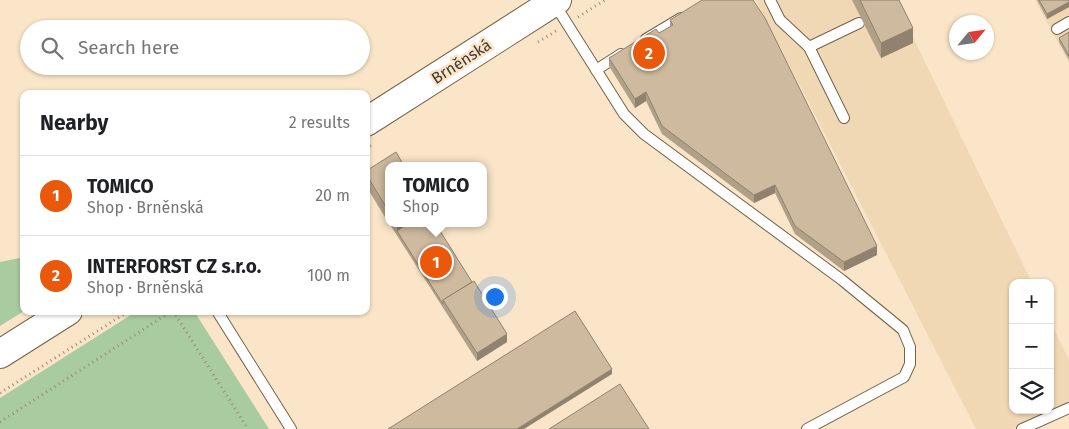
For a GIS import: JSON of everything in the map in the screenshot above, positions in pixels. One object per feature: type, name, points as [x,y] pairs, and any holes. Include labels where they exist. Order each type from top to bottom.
[{"type":"main road","name":"Brněnská","points":[[370,119],[555,1]]},
{"type":"main road","points":[[0,354],[62,315]]},
{"type":"lane","points":[[770,0],[780,20],[809,47],[844,118]]},
{"type":"lane","points":[[555,1],[624,114],[644,134],[842,280],[903,330],[910,347],[910,364],[904,377],[807,429]]},
{"type":"lane","points":[[596,70],[686,15]]},
{"type":"lane","points":[[1056,29],[1069,22]]},
{"type":"lane","points":[[809,47],[859,23]]},
{"type":"lane","points":[[220,315],[291,429]]},
{"type":"lane","points":[[1022,429],[1069,408]]},
{"type":"path","points":[[0,393],[123,315]]},
{"type":"path","points":[[0,422],[167,315]]},
{"type":"path","points":[[176,315],[248,429]]},
{"type":"shaded area","points":[[756,0],[895,0],[1030,279],[1009,279],[1009,414],[1046,414],[1012,429],[976,429]]},
{"type":"shaded area","points":[[1035,0],[1069,0],[1069,63]]},
{"type":"shaded area","points":[[1054,329],[1069,360],[1069,404],[1054,411]]},
{"type":"green space","points":[[20,258],[20,314],[0,326],[0,262]]},
{"type":"green space","points":[[131,315],[197,315],[269,429],[0,429],[0,398]]},
{"type":"building","points":[[702,0],[753,0],[765,18],[877,246],[844,262],[795,226],[775,185],[754,195],[662,126],[646,92],[635,99],[609,58],[656,29],[659,33],[673,25],[670,20]]},
{"type":"building","points":[[860,0],[899,0],[913,28],[881,43]]},
{"type":"building","points":[[1039,0],[1069,0],[1069,2],[1047,14]]},
{"type":"building","points":[[1069,32],[1069,56],[1059,38]]},
{"type":"building","points":[[396,152],[402,162],[385,162],[385,205],[370,181],[370,168]]},
{"type":"building","points":[[403,227],[438,227],[472,282],[443,300],[443,304],[397,231]]},
{"type":"building","points":[[474,281],[507,334],[477,353],[443,300]]},
{"type":"building","points":[[575,311],[612,369],[517,429],[388,429]]},
{"type":"building","points":[[620,384],[649,429],[549,429]]},
{"type":"place","name":"INTERFORST CZ s.r.o.","points":[[649,53]]},
{"type":"place","name":"TOMICO","points":[[436,262]]}]
